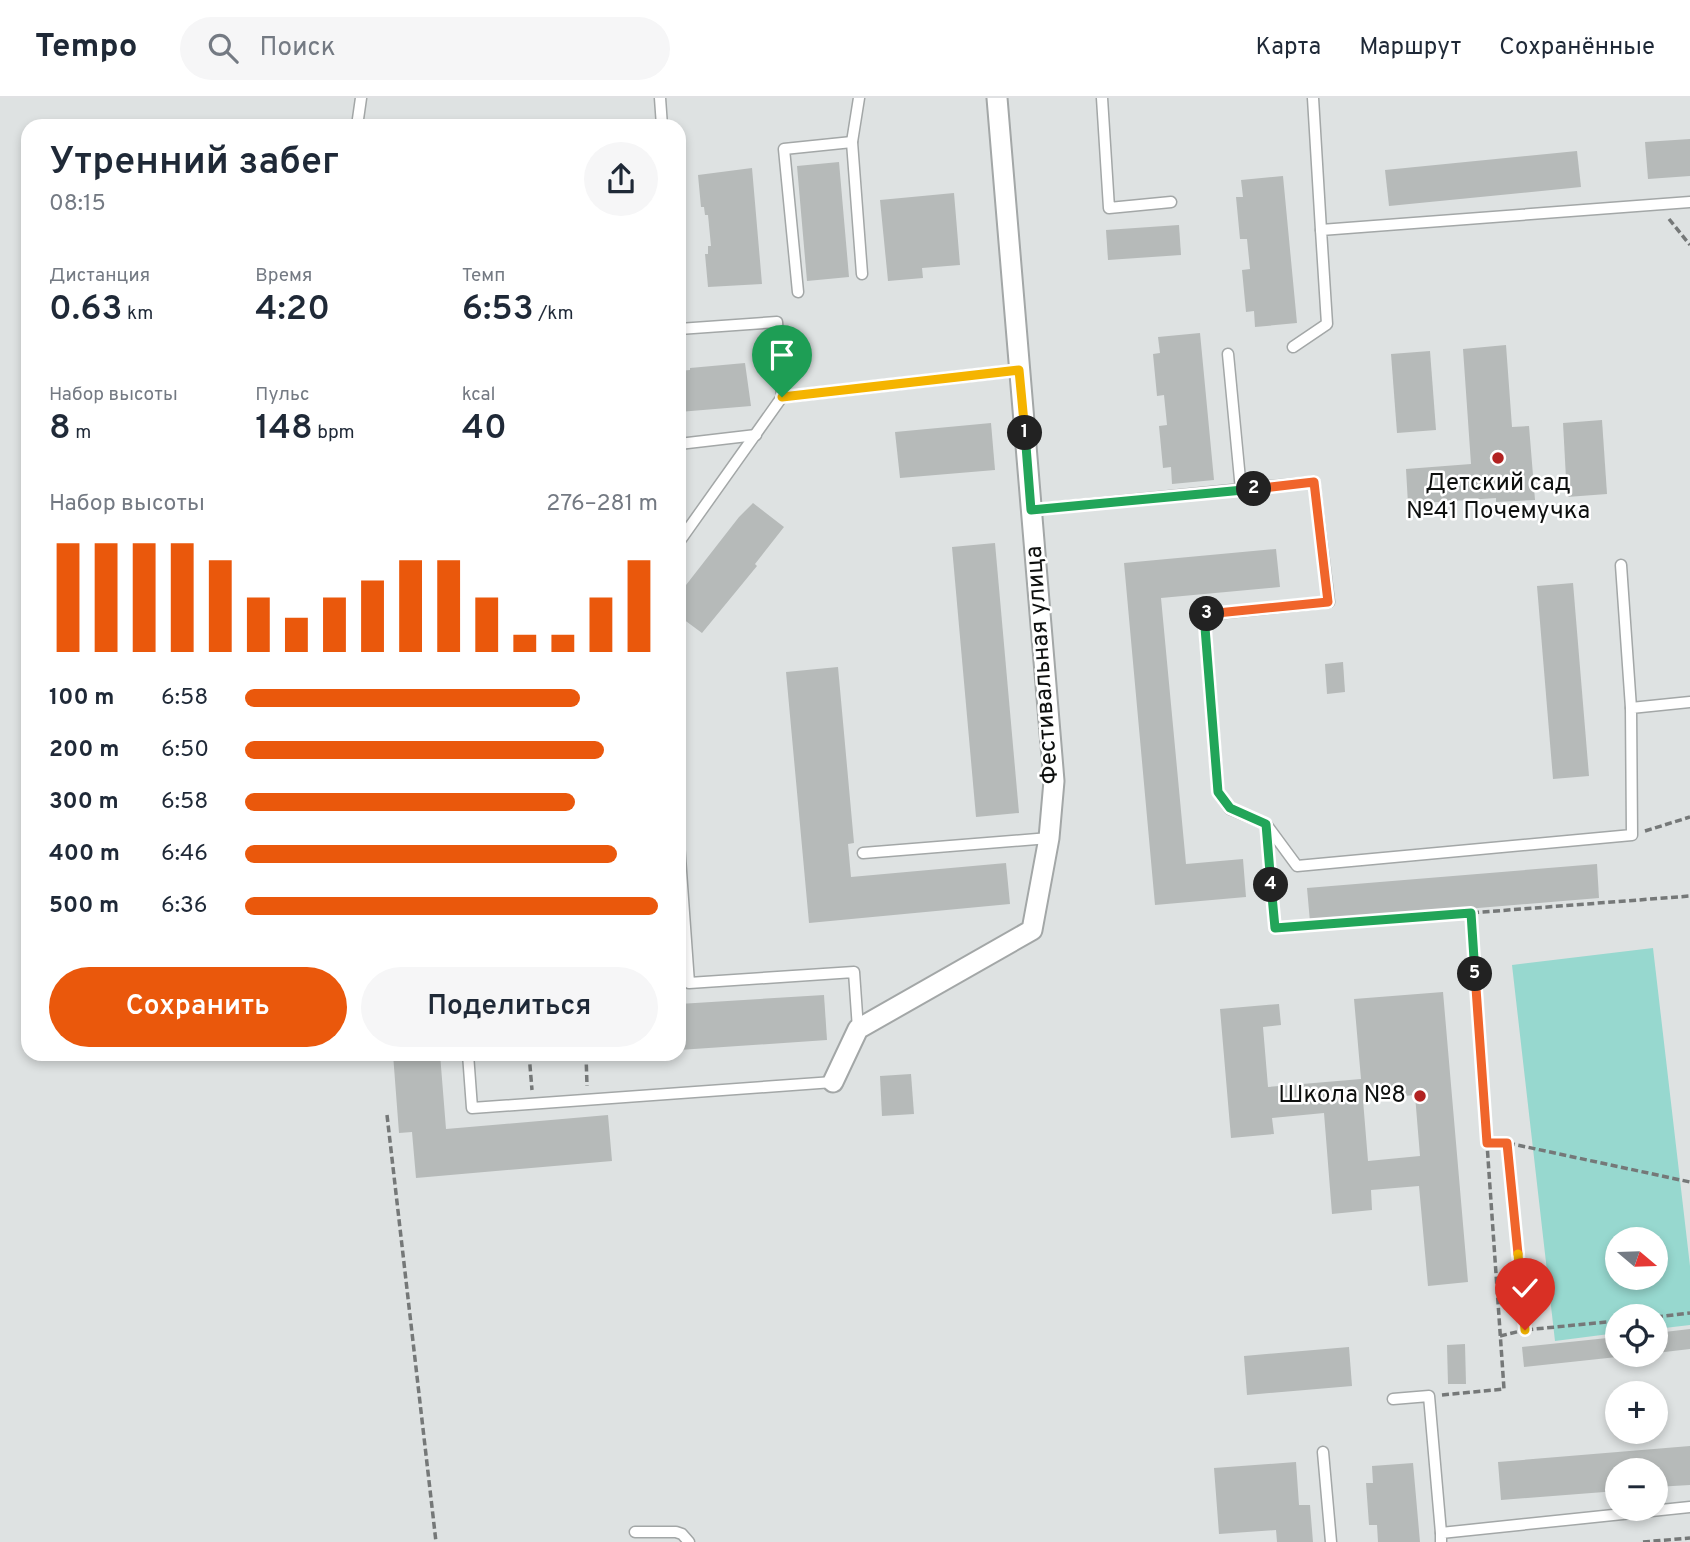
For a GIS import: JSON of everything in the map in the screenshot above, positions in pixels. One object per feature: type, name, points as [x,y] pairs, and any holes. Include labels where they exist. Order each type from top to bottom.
[{"type":"street","name":"Фестивальная улица","points":[[858,1030],[1032,930],[1049,838],[1054,781],[997,98]]},
{"type":"street","points":[[832,1082],[858,1030]]},
{"type":"lane","points":[[359,119],[361,98]]},
{"type":"lane","points":[[660,98],[662,119]]},
{"type":"lane","points":[[859,98],[852,142],[862,274]]},
{"type":"lane","points":[[1102,98],[1110,208],[1171,202]]},
{"type":"lane","points":[[1293,347],[1328,324],[1313,98]]},
{"type":"lane","points":[[798,292],[784,149],[852,142]]},
{"type":"lane","points":[[1321,230],[1690,202]]},
{"type":"lane","points":[[686,328],[777,322],[782,397],[686,532]]},
{"type":"lane","points":[[1228,354],[1241,490]]},
{"type":"lane","points":[[782,397],[1019,370]]},
{"type":"lane","points":[[686,443],[756,435]]},
{"type":"lane","points":[[1031,510],[1314,482],[1328,602],[1204,615],[1218,792],[1230,808],[1266,824],[1297,866],[1632,835],[1631,708],[1621,565]]},
{"type":"lane","points":[[1631,708],[1690,702]]},
{"type":"lane","points":[[863,853],[1049,838]]},
{"type":"lane","points":[[686,941],[689,983],[854,972],[858,1030]]},
{"type":"lane","points":[[469,1061],[472,1108],[832,1082]]},
{"type":"lane","points":[[1393,1399],[1429,1396],[1441,1538],[1690,1507]]},
{"type":"lane","points":[[1323,1452],[1331,1542]]},
{"type":"lane","points":[[635,1532],[676,1532],[689,1542]]},
{"type":"path","points":[[1657,204],[1690,245]]},
{"type":"path","points":[[1632,835],[1690,817]]},
{"type":"path","points":[[1266,824],[1275,928],[1690,896]]},
{"type":"path","points":[[1429,1396],[1504,1390],[1471,913]]},
{"type":"path","points":[[530,1061],[534,1103]]},
{"type":"path","points":[[586,1061],[588,1100]]},
{"type":"path","points":[[387,1115],[436,1542]]},
{"type":"path","points":[[1487,1143],[1507,1143],[1690,1182]]},
{"type":"path","points":[[1507,1143],[1525,1330]]},
{"type":"path","points":[[1668,1316],[1690,1313]]},
{"type":"path","points":[[1500,1336],[1525,1330],[1605,1322]]},
{"type":"path","points":[[1643,1542],[1690,1538]]},
{"type":"green space","points":[[1653,948],[1690,1266],[1690,1325],[1668,1328],[1668,1304],[1605,1304],[1605,1335],[1555,1341],[1512,965]]},
{"type":"building","points":[[1690,139],[1690,176],[1648,179],[1645,142]]},
{"type":"building","points":[[1577,151],[1581,187],[1389,206],[1385,170]]},
{"type":"building","points":[[839,162],[849,277],[807,281],[797,166]]},
{"type":"building","points":[[752,168],[762,284],[708,287],[705,254],[708,254],[708,246],[711,246],[708,215],[705,215],[704,207],[701,207],[698,175]]},
{"type":"building","points":[[1283,176],[1297,323],[1255,327],[1254,311],[1246,312],[1242,270],[1250,269],[1247,239],[1240,239],[1236,197],[1243,197],[1241,180]]},
{"type":"building","points":[[954,193],[960,265],[922,268],[923,278],[888,281],[880,200]]},
{"type":"building","points":[[1179,225],[1181,255],[1108,260],[1106,230]]},
{"type":"building","points":[[1200,333],[1214,480],[1172,484],[1171,467],[1163,468],[1159,426],[1167,425],[1164,395],[1157,396],[1153,354],[1160,353],[1158,337]]},
{"type":"building","points":[[1506,345],[1512,427],[1529,426],[1535,500],[1496,502],[1496,498],[1408,504],[1406,469],[1471,464],[1463,349]]},
{"type":"building","points":[[1430,351],[1436,430],[1397,433],[1391,354]]},
{"type":"building","points":[[745,363],[751,406],[686,411],[686,370]]},
{"type":"building","points":[[1602,420],[1607,494],[1567,497],[1563,423]]},
{"type":"building","points":[[991,423],[995,470],[900,478],[895,432]]},
{"type":"building","points":[[753,503],[784,527],[755,564],[757,566],[702,633],[686,621],[686,585]]},
{"type":"building","points":[[995,543],[1019,813],[976,817],[952,547]]},
{"type":"building","points":[[1276,549],[1280,587],[1161,598],[1186,864],[1243,859],[1246,897],[1155,905],[1124,563]]},
{"type":"building","points":[[1573,583],[1589,776],[1553,779],[1537,586]]},
{"type":"building","points":[[1343,662],[1345,692],[1327,694],[1325,664]]},
{"type":"building","points":[[838,667],[854,843],[848,844],[851,877],[1006,863],[1010,904],[809,923],[786,672]]},
{"type":"building","points":[[1597,864],[1599,898],[1310,922],[1307,888]]},
{"type":"building","points":[[1443,992],[1468,1282],[1428,1286],[1419,1186],[1371,1190],[1372,1210],[1332,1214],[1324,1113],[1272,1118],[1274,1134],[1231,1138],[1220,1009],[1279,1004],[1281,1025],[1263,1027],[1268,1087],[1361,1079],[1354,999]],"holes":[[[1415,1095],[1420,1156],[1368,1161],[1363,1100]]]},
{"type":"building","points":[[824,995],[827,1040],[686,1050],[686,1004]]},
{"type":"building","points":[[394,1061],[441,1061],[446,1129],[608,1115],[612,1161],[416,1178],[412,1132],[399,1133]]},
{"type":"building","points":[[911,1074],[914,1114],[882,1116],[880,1076]]},
{"type":"building","points":[[1690,1329],[1690,1349],[1668,1352],[1668,1332]]},
{"type":"building","points":[[1605,1338],[1605,1358],[1524,1367],[1522,1347]]},
{"type":"building","points":[[1465,1344],[1466,1384],[1448,1384],[1447,1345]]},
{"type":"building","points":[[1349,1347],[1352,1386],[1247,1395],[1244,1356]]},
{"type":"building","points":[[1690,1446],[1690,1485],[1668,1486],[1668,1458],[1605,1458],[1605,1492],[1501,1500],[1498,1462]]},
{"type":"building","points":[[1296,1462],[1299,1505],[1310,1505],[1313,1542],[1277,1542],[1276,1530],[1219,1534],[1214,1468]]},
{"type":"building","points":[[1413,1463],[1420,1542],[1378,1542],[1377,1525],[1369,1525],[1366,1483],[1373,1483],[1372,1466]]},
{"type":"place","name":"Детский сад №41 Почемучка","points":[[1498,458]]},
{"type":"place","name":"Школа №8","points":[[1420,1096]]},
{"type":"route","points":[[782,397],[1019,370],[1031,510],[1314,482],[1328,602],[1204,615],[1218,792],[1230,808],[1266,824],[1275,928],[1471,913],[1487,1143],[1507,1143],[1525,1330]]}]
